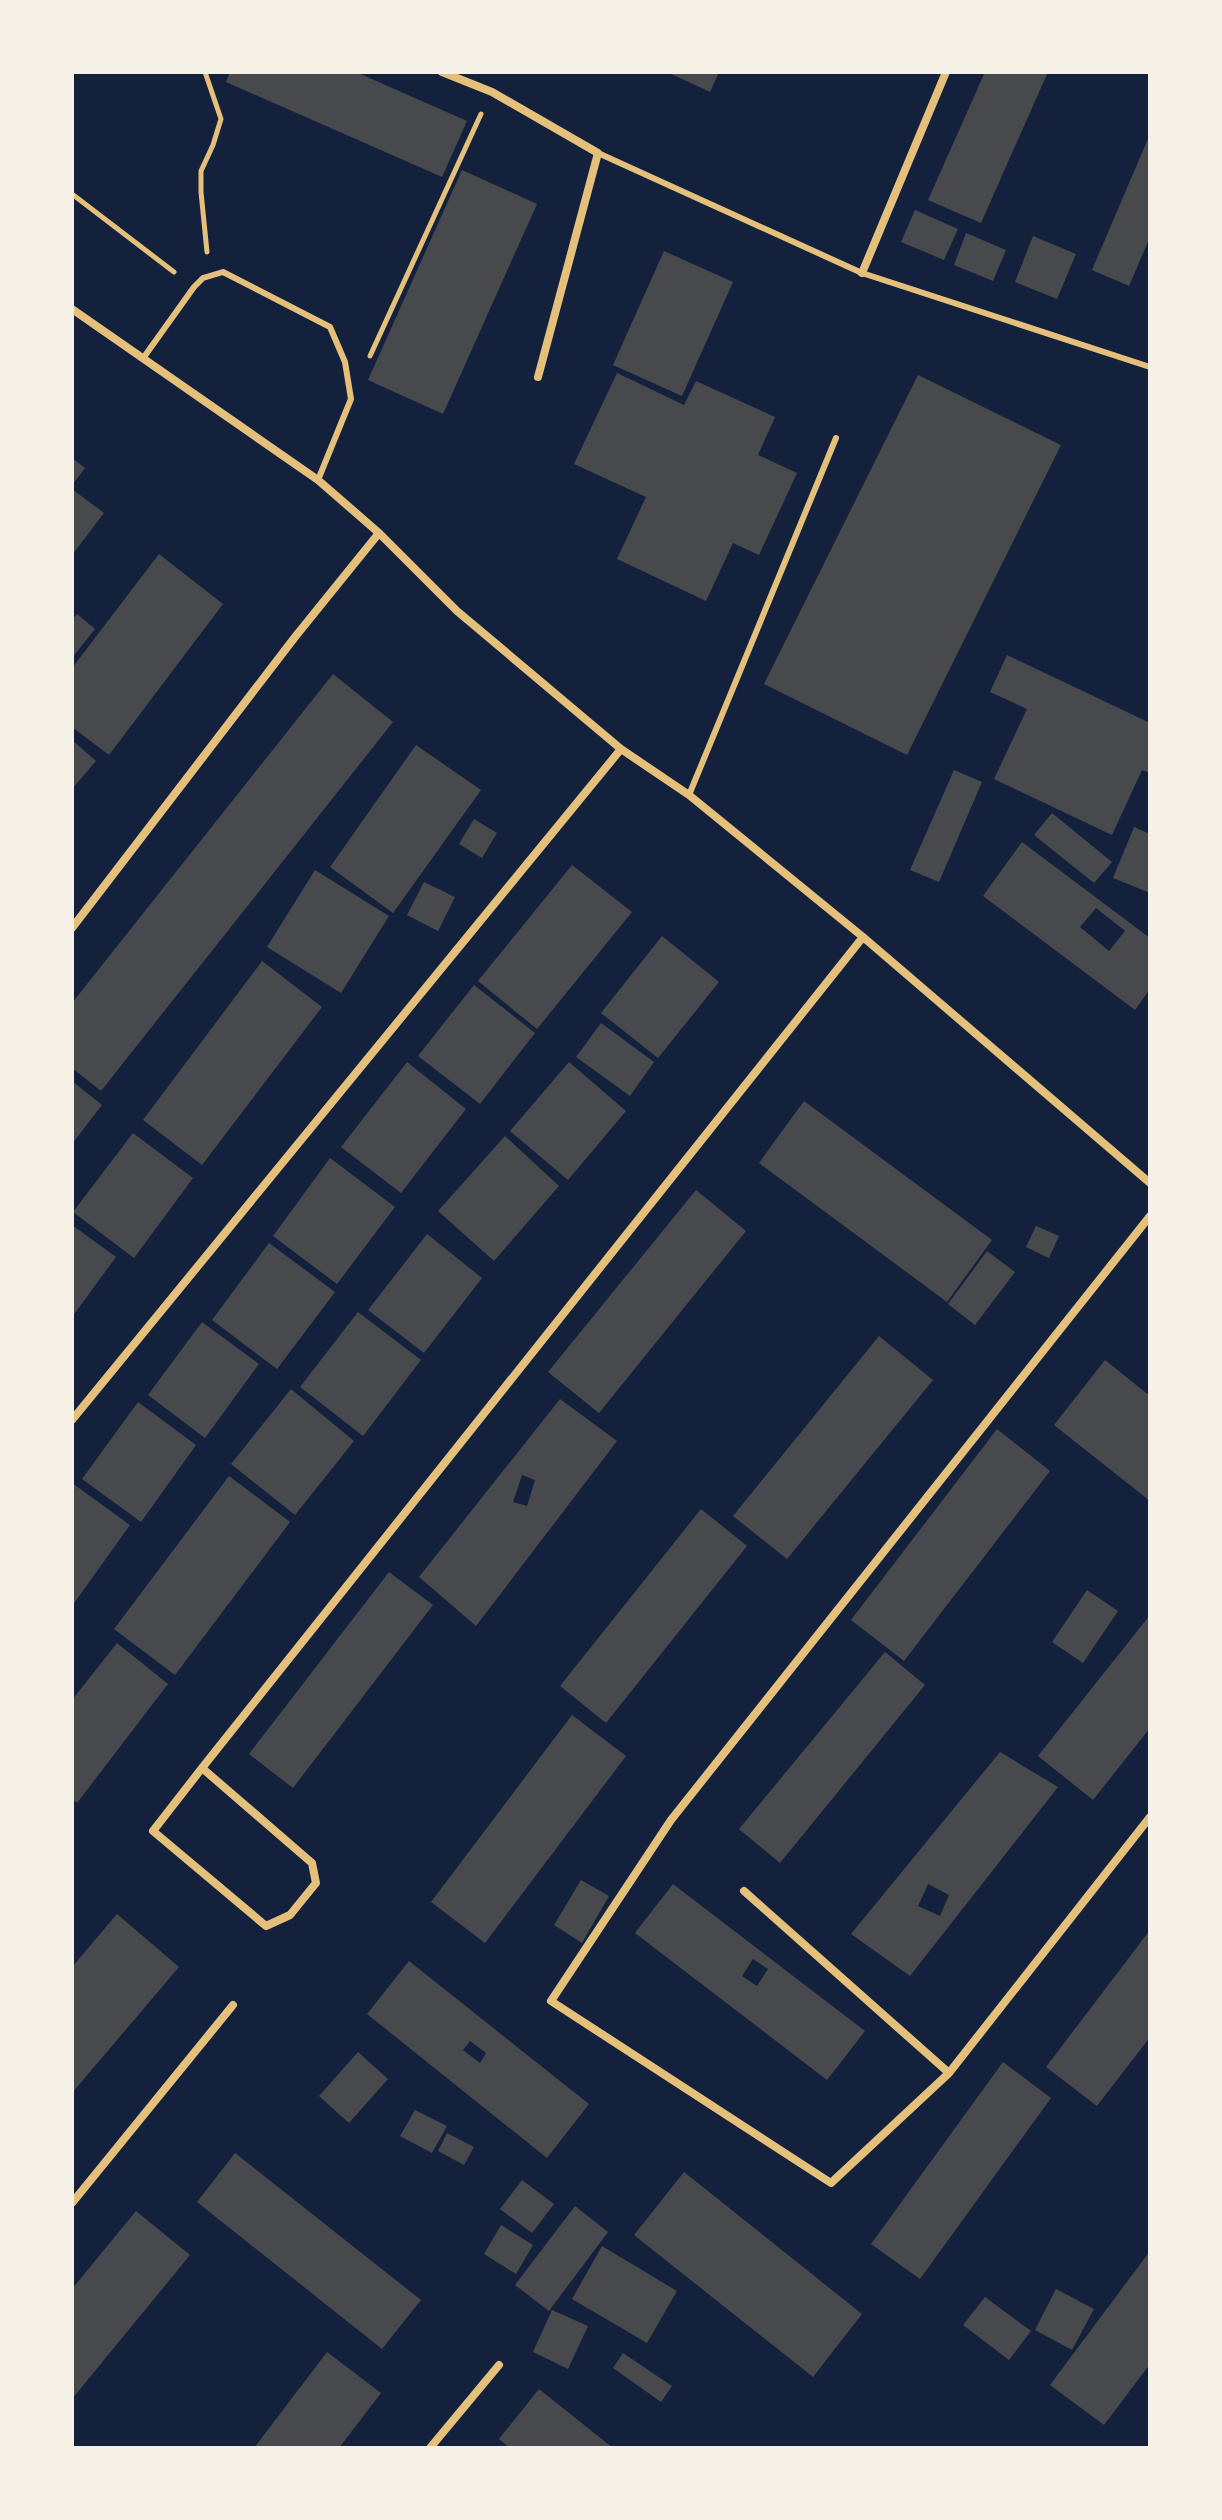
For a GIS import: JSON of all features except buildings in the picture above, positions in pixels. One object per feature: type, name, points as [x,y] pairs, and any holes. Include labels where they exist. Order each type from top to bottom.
[{"type":"street","points":[[442,72],[492,92],[598,153],[538,377]]},
{"type":"street","points":[[862,273],[946,72]]},
{"type":"street","points":[[73,313],[144,357],[318,480],[379,533],[457,611],[621,749],[689,795],[863,937],[1150,1183]]},
{"type":"street","points":[[72,928],[295,637],[379,533]]},
{"type":"street","points":[[72,1420],[621,749]]},
{"type":"street","points":[[202,1768],[312,1863],[316,1883],[290,1915],[266,1926],[153,1831],[202,1768],[863,937]]},
{"type":"street","points":[[1150,1216],[671,1820],[551,2001],[831,2183],[949,2073],[1150,1817]]},
{"type":"street","points":[[744,1891],[949,2073]]},
{"type":"street","points":[[72,2203],[233,2005]]},
{"type":"street","points":[[430,2448],[499,2365]]},
{"type":"lane","points":[[598,153],[862,273],[1150,367]]},
{"type":"lane","points":[[144,357],[194,287],[203,278],[223,272],[330,327],[345,362],[351,399],[318,480]]},
{"type":"lane","points":[[689,795],[836,438]]},
{"type":"path","points":[[205,72],[221,119],[201,171],[209,276]]},
{"type":"path","points":[[351,399],[492,92]]},
{"type":"path","points":[[72,194],[194,287]]}]
